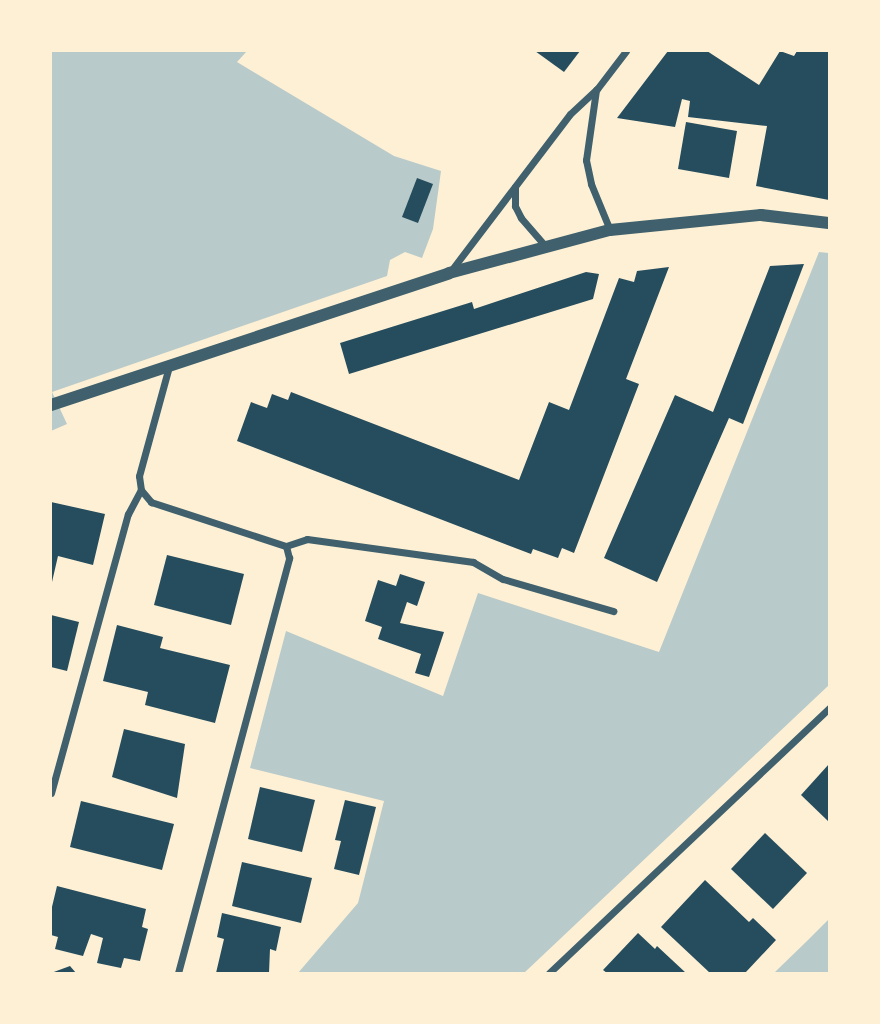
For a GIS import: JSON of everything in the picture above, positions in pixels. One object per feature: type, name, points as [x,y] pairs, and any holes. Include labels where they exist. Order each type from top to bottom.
[{"type":"street","points":[[449,273],[570,114],[597,89],[626,51]]},
{"type":"street","points":[[597,89],[586,135],[586,160],[590,184],[610,230]]},
{"type":"street","points":[[515,187],[515,206],[521,218],[546,247]]},
{"type":"street","points":[[51,405],[449,273],[610,230],[761,215],[829,223]]},
{"type":"street","points":[[169,365],[139,477],[141,490],[151,502],[286,546],[307,539],[473,562],[503,579],[613,611]]},
{"type":"street","points":[[51,793],[128,514],[141,490]]},
{"type":"street","points":[[178,973],[289,558],[286,546]]},
{"type":"street","points":[[549,973],[829,708]]},
{"type":"shaded area","points":[[51,51],[247,51],[237,62],[394,156],[441,171],[433,229],[422,258],[405,252],[390,260],[387,276],[52,392],[67,424],[51,431]]},
{"type":"shaded area","points":[[819,252],[829,253],[829,685],[524,973],[298,973],[358,903],[384,801],[250,768],[286,631],[443,696],[478,593],[659,652]]},
{"type":"shaded area","points":[[829,919],[829,973],[774,973],[808,940]]},
{"type":"building","points":[[535,51],[580,51],[564,72]]},
{"type":"building","points":[[668,51],[707,51],[759,85],[780,51],[794,56],[797,51],[829,51],[829,200],[756,186],[767,126],[688,117],[690,101],[682,99],[675,127],[617,118]]},
{"type":"building","points":[[686,122],[737,131],[729,178],[678,169]]},
{"type":"building","points":[[417,178],[433,184],[418,223],[402,217]]},
{"type":"building","points":[[804,264],[743,424],[729,418],[657,582],[604,558],[675,395],[713,412],[770,266]]},
{"type":"building","points":[[669,267],[626,379],[639,384],[574,553],[562,548],[558,558],[533,549],[531,554],[237,441],[251,402],[267,408],[272,394],[288,400],[291,392],[519,480],[549,402],[569,410],[619,278],[634,282],[637,271]]},
{"type":"building","points":[[586,272],[599,274],[593,299],[349,374],[340,343],[472,302],[474,309]]},
{"type":"building","points":[[51,502],[105,514],[93,565],[58,556],[52,582]]},
{"type":"building","points":[[167,555],[244,574],[231,625],[154,605]]},
{"type":"building","points":[[400,574],[425,582],[417,606],[407,602],[400,623],[444,632],[429,677],[415,673],[421,654],[378,639],[382,627],[365,621],[378,580],[396,586]]},
{"type":"building","points":[[51,615],[79,622],[67,671],[51,667]]},
{"type":"building","points":[[117,625],[163,637],[160,648],[230,665],[215,723],[145,705],[148,692],[103,681]]},
{"type":"building","points":[[124,729],[185,744],[177,798],[112,777]]},
{"type":"building","points":[[829,764],[829,822],[801,795]]},
{"type":"building","points":[[260,787],[315,800],[302,852],[248,839]]},
{"type":"building","points":[[345,800],[376,807],[359,875],[334,869],[341,841],[335,840]]},
{"type":"building","points":[[81,801],[174,824],[162,870],[70,847]]},
{"type":"building","points":[[765,833],[807,873],[773,909],[731,869]]},
{"type":"building","points":[[242,862],[312,878],[301,923],[232,906]]},
{"type":"building","points":[[705,880],[749,922],[753,918],[776,940],[745,973],[710,973],[661,927]]},
{"type":"building","points":[[57,886],[146,909],[142,927],[148,929],[140,961],[124,958],[121,968],[97,963],[103,938],[91,934],[83,956],[55,949],[58,937],[51,935],[51,911]]},
{"type":"building","points":[[222,913],[281,927],[276,951],[270,949],[269,973],[216,973],[224,939],[217,937]]},
{"type":"building","points":[[638,933],[655,949],[657,946],[686,973],[607,973],[603,970]]},
{"type":"building","points":[[70,966],[76,973],[51,973]]}]
